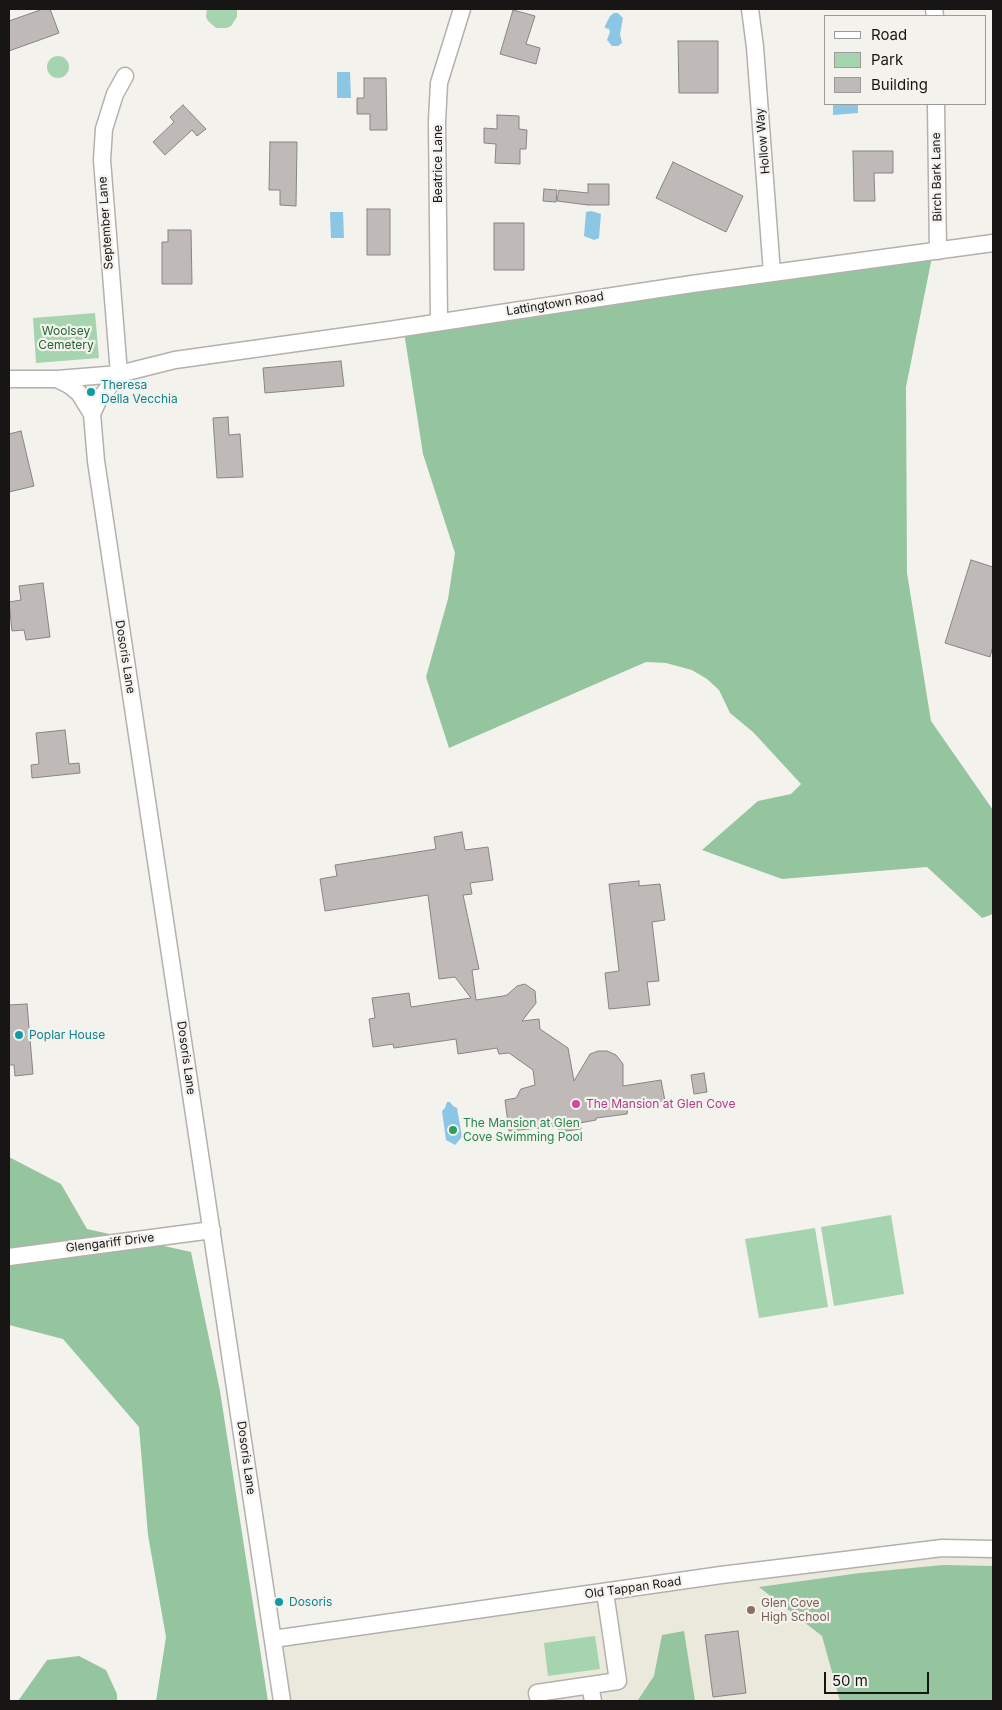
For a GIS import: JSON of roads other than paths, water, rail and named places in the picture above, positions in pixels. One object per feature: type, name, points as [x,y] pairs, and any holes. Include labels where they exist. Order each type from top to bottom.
[{"type":"street","name":"Beatrice Lane","points":[[439,322],[437,131],[439,83],[462,9]]},
{"type":"street","name":"Hollow Way","points":[[750,9],[755,48],[772,273]]},
{"type":"street","name":"September Lane","points":[[119,374],[102,160],[104,129],[115,94],[125,76]]},
{"type":"street","name":"Birch Bark Lane","points":[[936,105],[938,251]]},
{"type":"street","name":"Lattingtown Road","points":[[9,379],[57,379],[119,374],[175,360],[772,273],[993,243]]},
{"type":"street","points":[[92,414],[98,402],[119,374]]},
{"type":"street","points":[[57,379],[79,393],[92,414]]},
{"type":"street","name":"Dosoris Lane","points":[[92,414],[97,470],[282,1701]]},
{"type":"street","name":"Glengariff Drive","points":[[9,1257],[212,1230]]},
{"type":"street","name":"Old Tappan Road","points":[[273,1639],[731,1574],[942,1548],[993,1549]]},
{"type":"street","points":[[539,1701],[537,1693],[592,1693],[618,1680],[605,1592]]},
{"type":"water","points":[[618,13],[623,18],[620,34],[622,43],[618,46],[612,46],[607,40],[610,32],[609,29],[605,28],[605,26],[610,16]]},
{"type":"water","points":[[337,72],[350,72],[351,98],[337,98]]},
{"type":"water","points":[[833,105],[858,105],[858,113],[833,115]]},
{"type":"water","points":[[591,211],[601,214],[599,238],[594,240],[584,236],[586,212]]},
{"type":"water","points":[[330,212],[343,212],[344,238],[331,238]]},
{"type":"water","name":"The Mansion at Glen Cove Swimming Pool","points":[[447,1102],[450,1102],[457,1108],[462,1137],[455,1145],[446,1140],[442,1111]]},
{"type":"place","name":"Theresa Della Vecchia","points":[[91,392]]},
{"type":"place","name":"Poplar House","points":[[19,1035]]},
{"type":"place","name":"The Mansion at Glen Cove","points":[[576,1104]]},
{"type":"place","name":"The Mansion at Glen Cove Swimming Pool","points":[[453,1130]]},
{"type":"place","name":"Dosoris","points":[[279,1602]]},
{"type":"place","name":"Glen Cove High School","points":[[751,1610]]},
{"type":"park label","name":"Woolsey Cemetery","points":[[66,338]]}]
